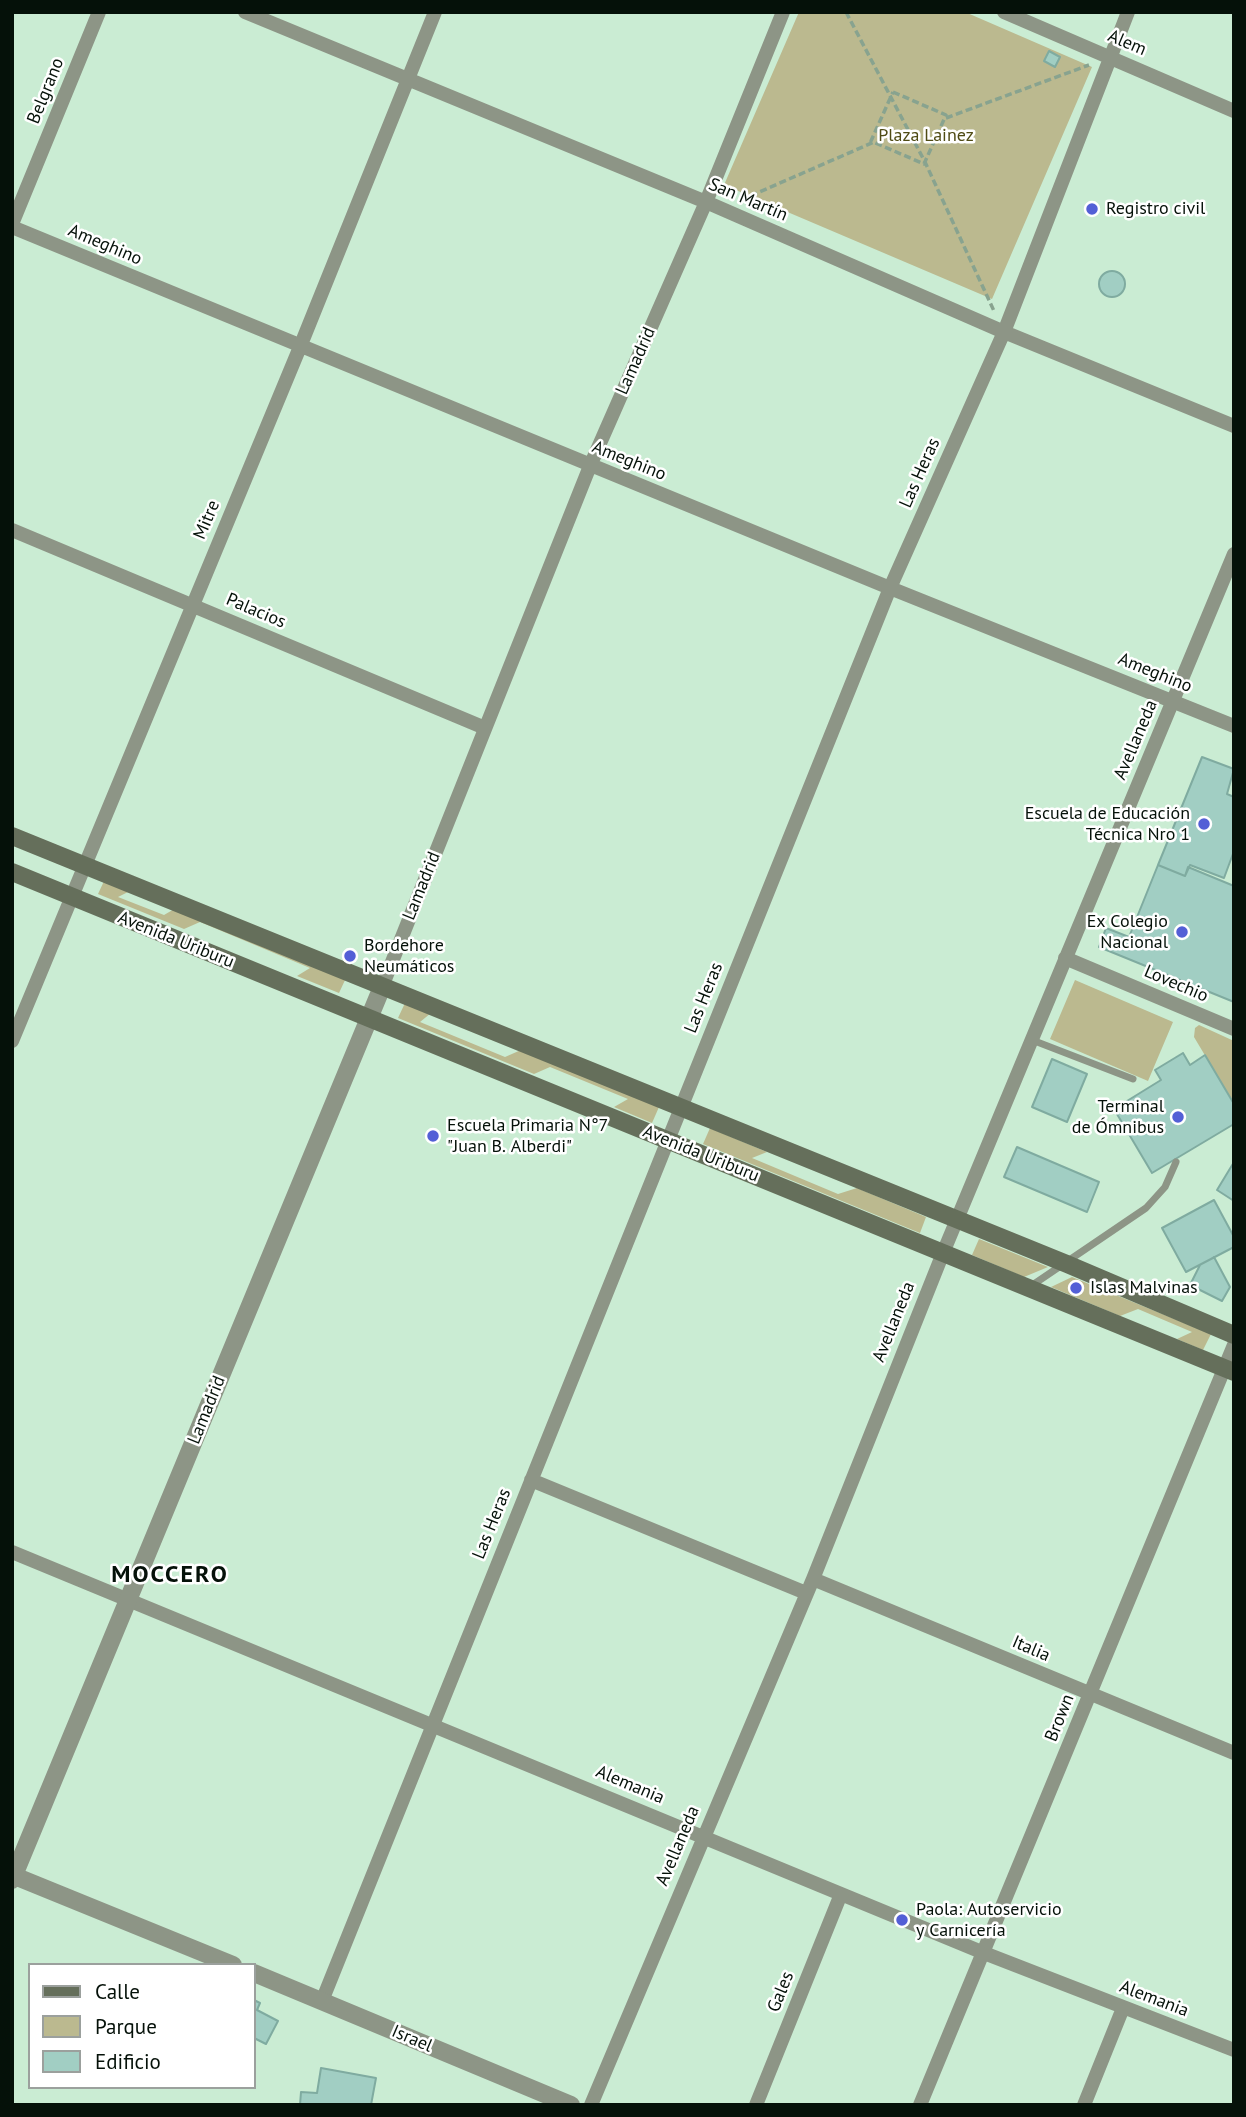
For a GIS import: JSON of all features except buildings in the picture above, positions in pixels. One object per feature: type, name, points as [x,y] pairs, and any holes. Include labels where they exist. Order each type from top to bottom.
[{"type":"main road","name":"Avenida Uriburu","points":[[12,836],[957,1219],[1234,1335]]},
{"type":"main road","name":"Avenida Uriburu","points":[[12,872],[1230,1371]]},
{"type":"street","name":"Belgrano","points":[[12,226],[99,12]]},
{"type":"street","name":"San Martín","points":[[245,12],[705,202],[1004,332],[1234,426]]},
{"type":"street","name":"Mitre","points":[[12,1041],[300,347],[435,12]]},
{"type":"street","name":"Lamadrid","points":[[13,1877],[382,987],[590,466],[705,202],[783,12]]},
{"type":"street","name":"Alem","points":[[1004,12],[1234,111]]},
{"type":"street","name":"Las Heras","points":[[322,2001],[890,588],[1004,332],[1128,12]]},
{"type":"street","name":"Ameghino","points":[[12,226],[590,466],[1234,726]]},
{"type":"street","name":"Palacios","points":[[12,530],[485,728]]},
{"type":"street","name":"Avellaneda","points":[[592,2105],[702,1836],[813,1578],[943,1253],[1234,554]]},
{"type":"street","name":"Lovechio","points":[[1065,958],[1234,1029]]},
{"type":"street","name":"Brown","points":[[920,2105],[1090,1694],[1230,1371],[1234,1345]]},
{"type":"street","points":[[531,1480],[806,1593]]},
{"type":"street","name":"Alemania","points":[[12,1552],[432,1723],[984,1954],[1234,2050]]},
{"type":"street","name":"Italia","points":[[813,1578],[1234,1753]]},
{"type":"street","points":[[13,1877],[228,1963]]},
{"type":"street","name":"Gales","points":[[756,2105],[841,1894]]},
{"type":"street","name":"Israel","points":[[256,1974],[571,2105]]},
{"type":"street","points":[[1084,2105],[1124,2008]]},
{"type":"lane","points":[[1031,1040],[1133,1079]]},
{"type":"lane","points":[[1028,1288],[1146,1208],[1165,1187],[1176,1163]]},
{"type":"path","points":[[846,12],[925,162],[1004,332]]},
{"type":"path","points":[[944,119],[1111,57]]},
{"type":"path","points":[[891,94],[893,92],[946,115],[925,162]]},
{"type":"path","points":[[891,94],[871,141],[925,162]]},
{"type":"path","points":[[721,209],[874,142]]},
{"type":"green space","name":"Plaza Lainez","points":[[799,12],[965,12],[1092,67],[992,299],[724,185]]},
{"type":"green space","points":[[105,879],[132,890],[118,897],[164,915],[176,908],[346,978],[339,993],[297,976],[310,968],[200,922],[184,929],[98,894]]},
{"type":"green space","points":[[1075,980],[1173,1022],[1148,1081],[1050,1039]]},
{"type":"green space","points":[[405,1003],[431,1013],[420,1022],[505,1057],[521,1050],[659,1107],[652,1123],[614,1107],[628,1099],[550,1067],[534,1074],[398,1018]]},
{"type":"green space","points":[[1199,1025],[1234,1041],[1234,1104],[1194,1037],[1195,1028]]},
{"type":"green space","points":[[710,1128],[767,1152],[752,1158],[838,1194],[857,1188],[926,1217],[920,1233],[703,1144]]},
{"type":"green space","points":[[979,1239],[1048,1267],[1024,1277],[972,1255]]},
{"type":"green space","points":[[1072,1277],[1211,1334],[1203,1350],[1177,1339],[1192,1332],[1138,1309],[1120,1316],[1051,1287]]},
{"type":"place","name":"Registro civil","points":[[1092,209]]},
{"type":"place","name":"Escuela de Educación Técnica Nro 1","points":[[1204,824]]},
{"type":"place","name":"Ex Colegio Nacional","points":[[1182,932]]},
{"type":"place","name":"Bordehore Neumáticos","points":[[350,956]]},
{"type":"place","name":"Terminal de Ómnibus","points":[[1178,1117]]},
{"type":"place","name":"Escuela Primaria N°7 \"Juan B. Alberdi\"","points":[[433,1136]]},
{"type":"place","name":"Islas Malvinas","points":[[1076,1288]]},
{"type":"place","name":"Paola: Autoservicio y Carnicería","points":[[902,1920]]},
{"type":"district","name":"MOCCERO","points":[[170,1575]]}]
